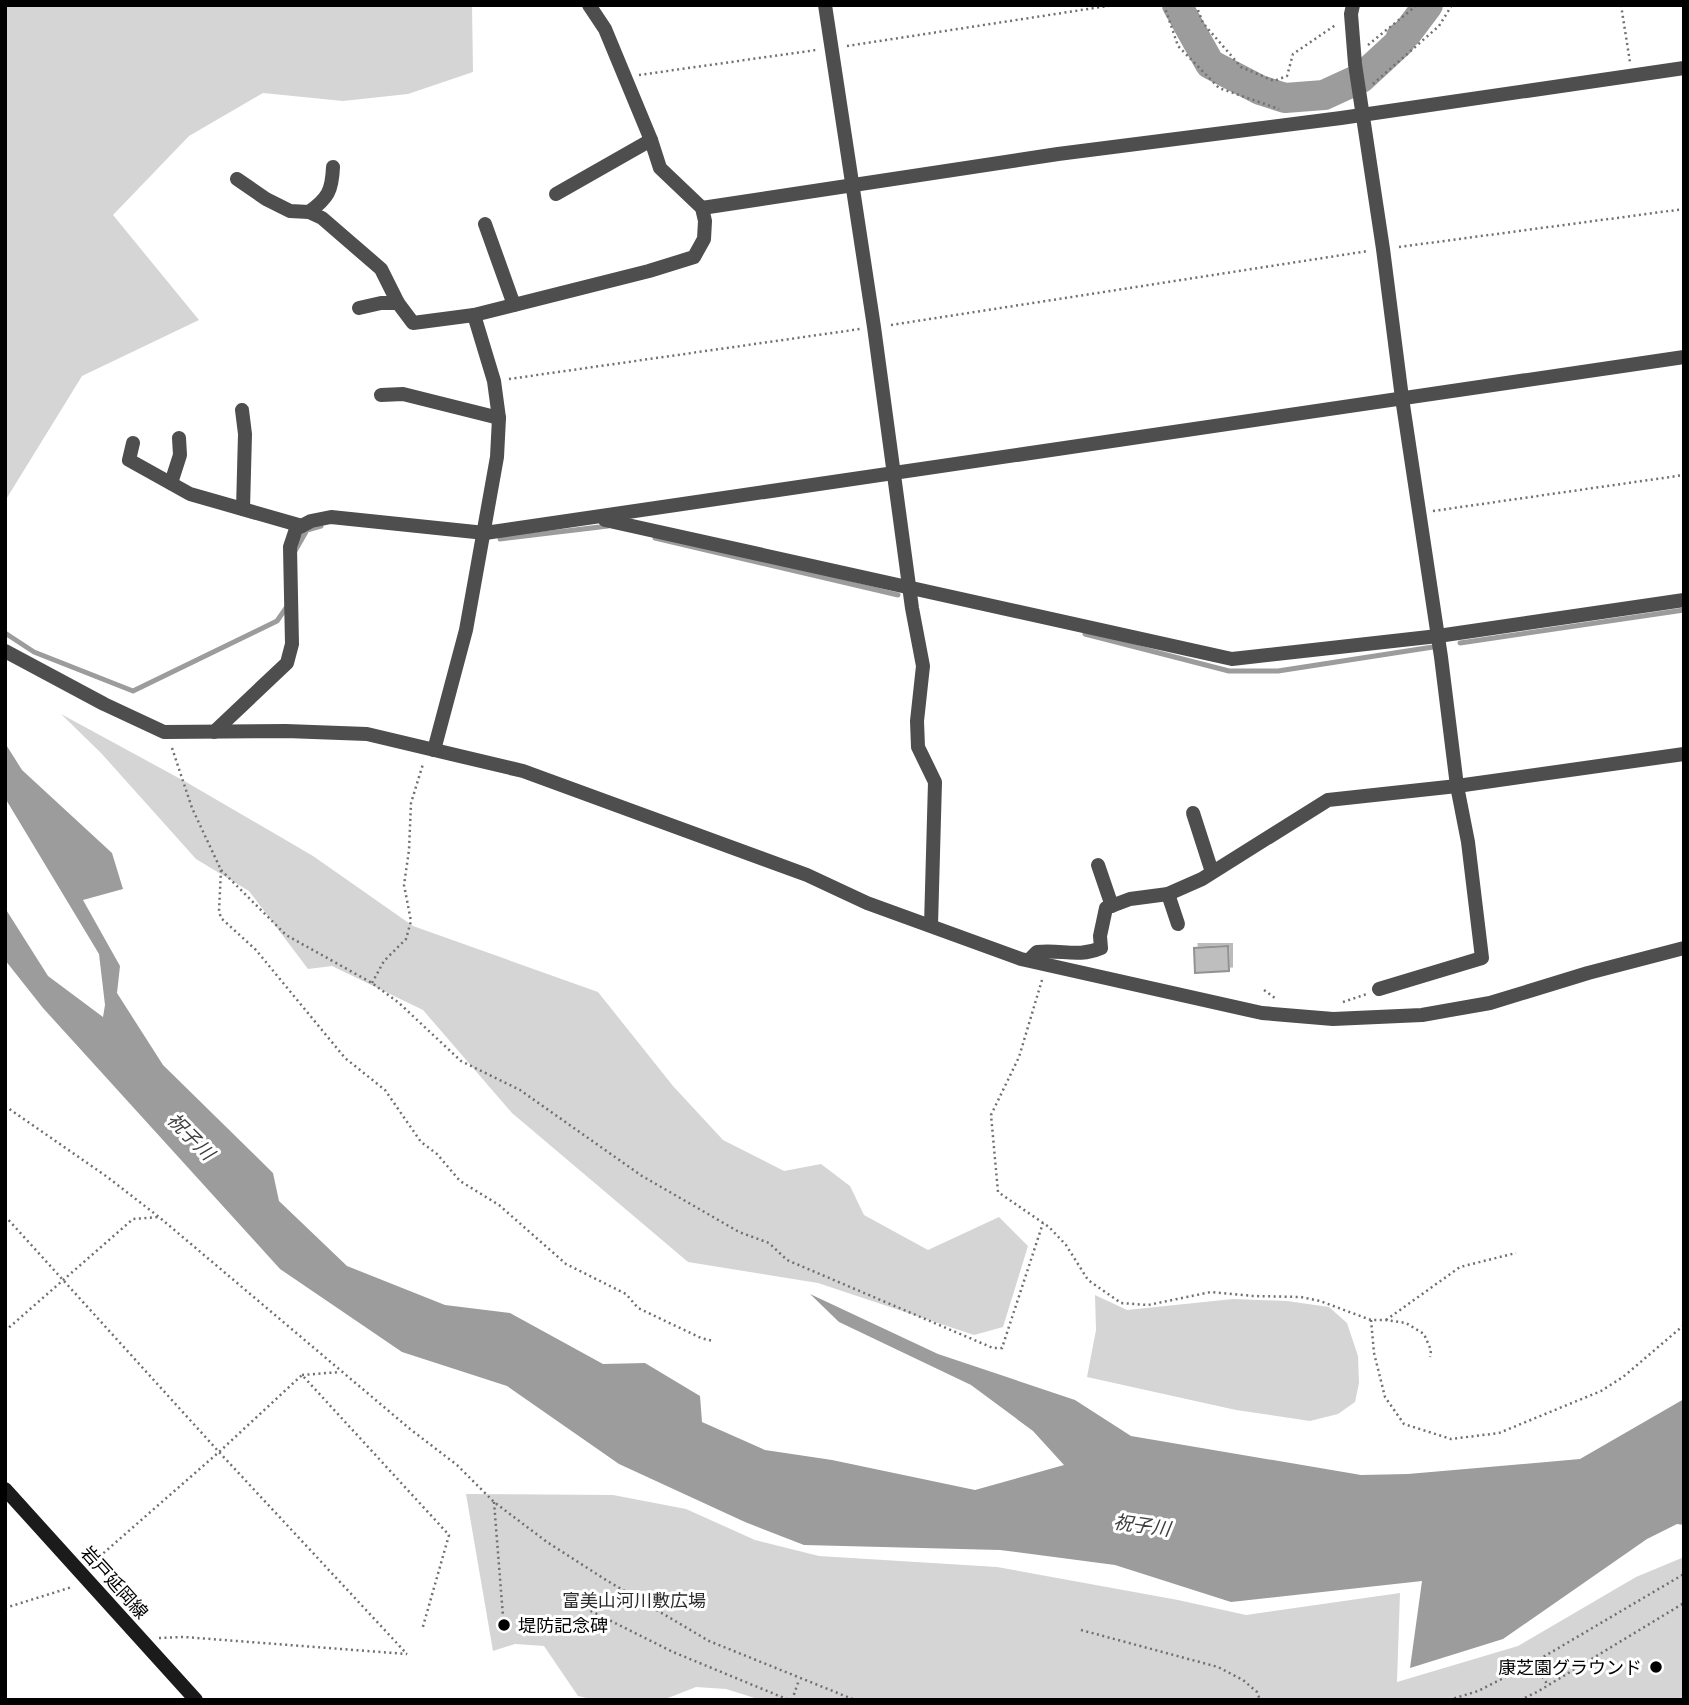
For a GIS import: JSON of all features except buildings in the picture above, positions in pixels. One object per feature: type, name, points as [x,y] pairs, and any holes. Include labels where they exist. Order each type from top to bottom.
[{"type":"main road","name":"岩戸延岡線","points":[[5,1489],[196,1700]]},
{"type":"street","points":[[237,179],[266,199],[290,211],[309,212],[322,218],[381,269],[398,303],[413,323],[474,315],[694,257],[704,239],[702,208],[660,168],[625,77],[604,29],[589,5]]},
{"type":"street","points":[[825,5],[874,327],[892,474],[923,666],[917,721],[918,747],[935,782],[931,925]]},
{"type":"street","points":[[1352,10],[1355,60],[1384,249],[1402,398],[1438,636],[1457,786],[1468,842],[1482,958],[1379,989]]},
{"type":"street","points":[[702,208],[1058,154],[1363,115],[1684,68]]},
{"type":"street","points":[[556,194],[651,140]]},
{"type":"street","points":[[309,212],[326,200],[332,183],[333,167]]},
{"type":"street","points":[[485,224],[514,305]]},
{"type":"street","points":[[359,308],[381,303],[398,303]]},
{"type":"street","points":[[430,750],[466,630],[497,457],[499,418],[494,381],[474,315]]},
{"type":"street","points":[[214,732],[287,663],[292,644],[290,547],[296,529],[311,521],[331,517],[485,533],[1684,358]]},
{"type":"street","points":[[381,395],[403,394],[499,418]]},
{"type":"street","points":[[242,410],[245,434],[243,509]]},
{"type":"street","points":[[171,484],[180,455],[179,438]]},
{"type":"street","points":[[132,443],[129,460],[190,494],[302,526]]},
{"type":"street","points":[[597,518],[1232,659],[1438,636],[1684,600]]},
{"type":"street","points":[[5,651],[164,733],[367,734],[523,771],[807,874],[867,903],[1029,960],[1262,1013],[1333,1018],[1422,1016],[1490,1003],[1588,973],[1684,948]]},
{"type":"street","points":[[1029,960],[1037,952],[1052,950],[1086,954],[1101,948],[1100,936],[1106,908],[1130,899],[1168,894],[1212,872],[1328,800],[1457,786],[1684,754]]},
{"type":"street","points":[[1193,813],[1212,872]]},
{"type":"street","points":[[1098,865],[1112,906]]},
{"type":"street","points":[[1168,894],[1178,924]]},
{"type":"path","points":[[625,77],[1114,5]]},
{"type":"path","points":[[1164,5],[1178,46],[1219,88],[1276,110],[1289,108]]},
{"type":"path","points":[[1196,5],[1203,23],[1241,66],[1274,81],[1287,76],[1293,54],[1352,10]]},
{"type":"path","points":[[1355,60],[1416,5]]},
{"type":"path","points":[[1361,97],[1439,26],[1452,5]]},
{"type":"path","points":[[1621,5],[1632,75]]},
{"type":"path","points":[[494,381],[874,327],[1384,249],[1684,209]]},
{"type":"path","points":[[1419,513],[1684,475]]},
{"type":"path","points":[[164,733],[176,754],[192,808],[221,870],[286,934],[372,983],[399,1003],[461,1060],[520,1090],[642,1176],[739,1232],[769,1243],[787,1260],[993,1348],[1002,1348],[1043,1223]]},
{"type":"path","points":[[372,983],[384,961],[406,939],[411,921],[404,886],[410,850],[409,816],[430,750]]},
{"type":"path","points":[[221,870],[221,918],[256,950],[345,1058],[385,1090],[421,1142],[437,1154],[460,1181],[499,1205],[566,1264],[625,1294],[638,1307],[701,1338],[713,1340]]},
{"type":"path","points":[[1048,964],[1019,1056],[991,1115],[999,1192],[1043,1223],[1066,1245],[1088,1280],[1121,1303],[1148,1305],[1211,1292],[1301,1297],[1339,1307],[1371,1320],[1406,1323],[1424,1334],[1431,1350],[1430,1357]]},
{"type":"path","points":[[5,1106],[106,1176],[159,1217],[457,1465],[494,1502],[548,1542],[709,1641],[855,1700]]},
{"type":"path","points":[[5,1216],[407,1654],[184,1637],[141,1639]]},
{"type":"path","points":[[5,1331],[133,1219],[159,1217]]},
{"type":"path","points":[[1386,1320],[1460,1266],[1516,1253]]},
{"type":"path","points":[[1371,1320],[1374,1353],[1385,1397],[1404,1424],[1451,1439],[1499,1433],[1601,1391],[1623,1377],[1684,1325]]},
{"type":"path","points":[[5,1608],[85,1577],[302,1375],[342,1372]]},
{"type":"path","points":[[302,1375],[449,1535],[422,1630]]},
{"type":"path","points":[[494,1502],[504,1629]]},
{"type":"path","points":[[1448,1700],[1478,1691],[1533,1663],[1684,1574]]},
{"type":"path","points":[[561,1596],[673,1652],[790,1700],[800,1679]]},
{"type":"path","points":[[1520,1700],[1684,1603]]},
{"type":"path","points":[[1081,1630],[1218,1667],[1243,1680],[1257,1692],[1260,1700]]},
{"type":"path","points":[[1533,1663],[1548,1685]]},
{"type":"green space","points":[[5,5],[472,5],[473,72],[408,94],[343,101],[263,93],[189,136],[113,215],[199,320],[82,376],[5,501]]},
{"type":"green space","points":[[61,714],[186,782],[313,856],[413,926],[598,992],[673,1086],[723,1140],[784,1171],[821,1164],[850,1186],[864,1215],[928,1250],[999,1217],[1028,1246],[1003,1327],[974,1335],[818,1283],[688,1262],[512,1113],[423,1010],[332,966],[308,969],[249,891],[196,859],[101,753]]},
{"type":"green space","points":[[1095,1295],[1127,1310],[1233,1299],[1287,1301],[1329,1307],[1347,1323],[1358,1356],[1359,1383],[1355,1402],[1338,1414],[1310,1421],[1236,1410],[1087,1377],[1096,1330]]},
{"type":"green space","name":"富美山河川敷広場","points":[[466,1494],[613,1495],[686,1509],[755,1540],[819,1556],[997,1567],[1246,1615],[1400,1593],[1397,1682],[1518,1646],[1636,1577],[1684,1557],[1684,1700],[761,1700],[726,1689],[696,1687],[663,1700],[595,1700],[578,1696],[544,1646],[515,1644],[493,1651]]},
{"type":"water","name":"祝子川","points":[[5,743],[22,770],[112,853],[123,889],[83,900],[120,966],[117,993],[163,1065],[273,1173],[279,1201],[347,1266],[445,1305],[510,1313],[603,1364],[645,1363],[700,1396],[702,1422],[765,1450],[832,1460],[975,1490],[1064,1465],[1033,1431],[971,1385],[839,1322],[810,1294],[938,1354],[1075,1400],[1131,1436],[1361,1475],[1408,1474],[1580,1459],[1684,1399],[1684,1525],[1677,1524],[1647,1539],[1503,1639],[1410,1668],[1422,1581],[1231,1602],[1115,1565],[1000,1550],[804,1545],[745,1522],[619,1464],[507,1386],[402,1352],[280,1269],[43,1008],[5,960],[5,908],[48,976],[103,1017],[105,1005],[99,954],[5,798]]},
{"type":"waterway","points":[[1177,5],[1210,64],[1260,90],[1285,98],[1324,95],[1361,78],[1400,42],[1401,37],[1428,5]]},
{"type":"waterway","points":[[295,551],[307,530],[321,526]]},
{"type":"waterway","points":[[500,539],[608,526]]},
{"type":"waterway","points":[[655,538],[898,595]]},
{"type":"waterway","points":[[5,633],[34,652],[133,691],[277,621],[286,608]]},
{"type":"waterway","points":[[1460,643],[1684,610]]},
{"type":"waterway","points":[[1085,634],[1229,671],[1278,671],[1433,647]]},
{"type":"place","name":"堤防記念碑","points":[[504,1625]]},
{"type":"place","name":"康芝園グラウンド","points":[[1656,1667]]}]
